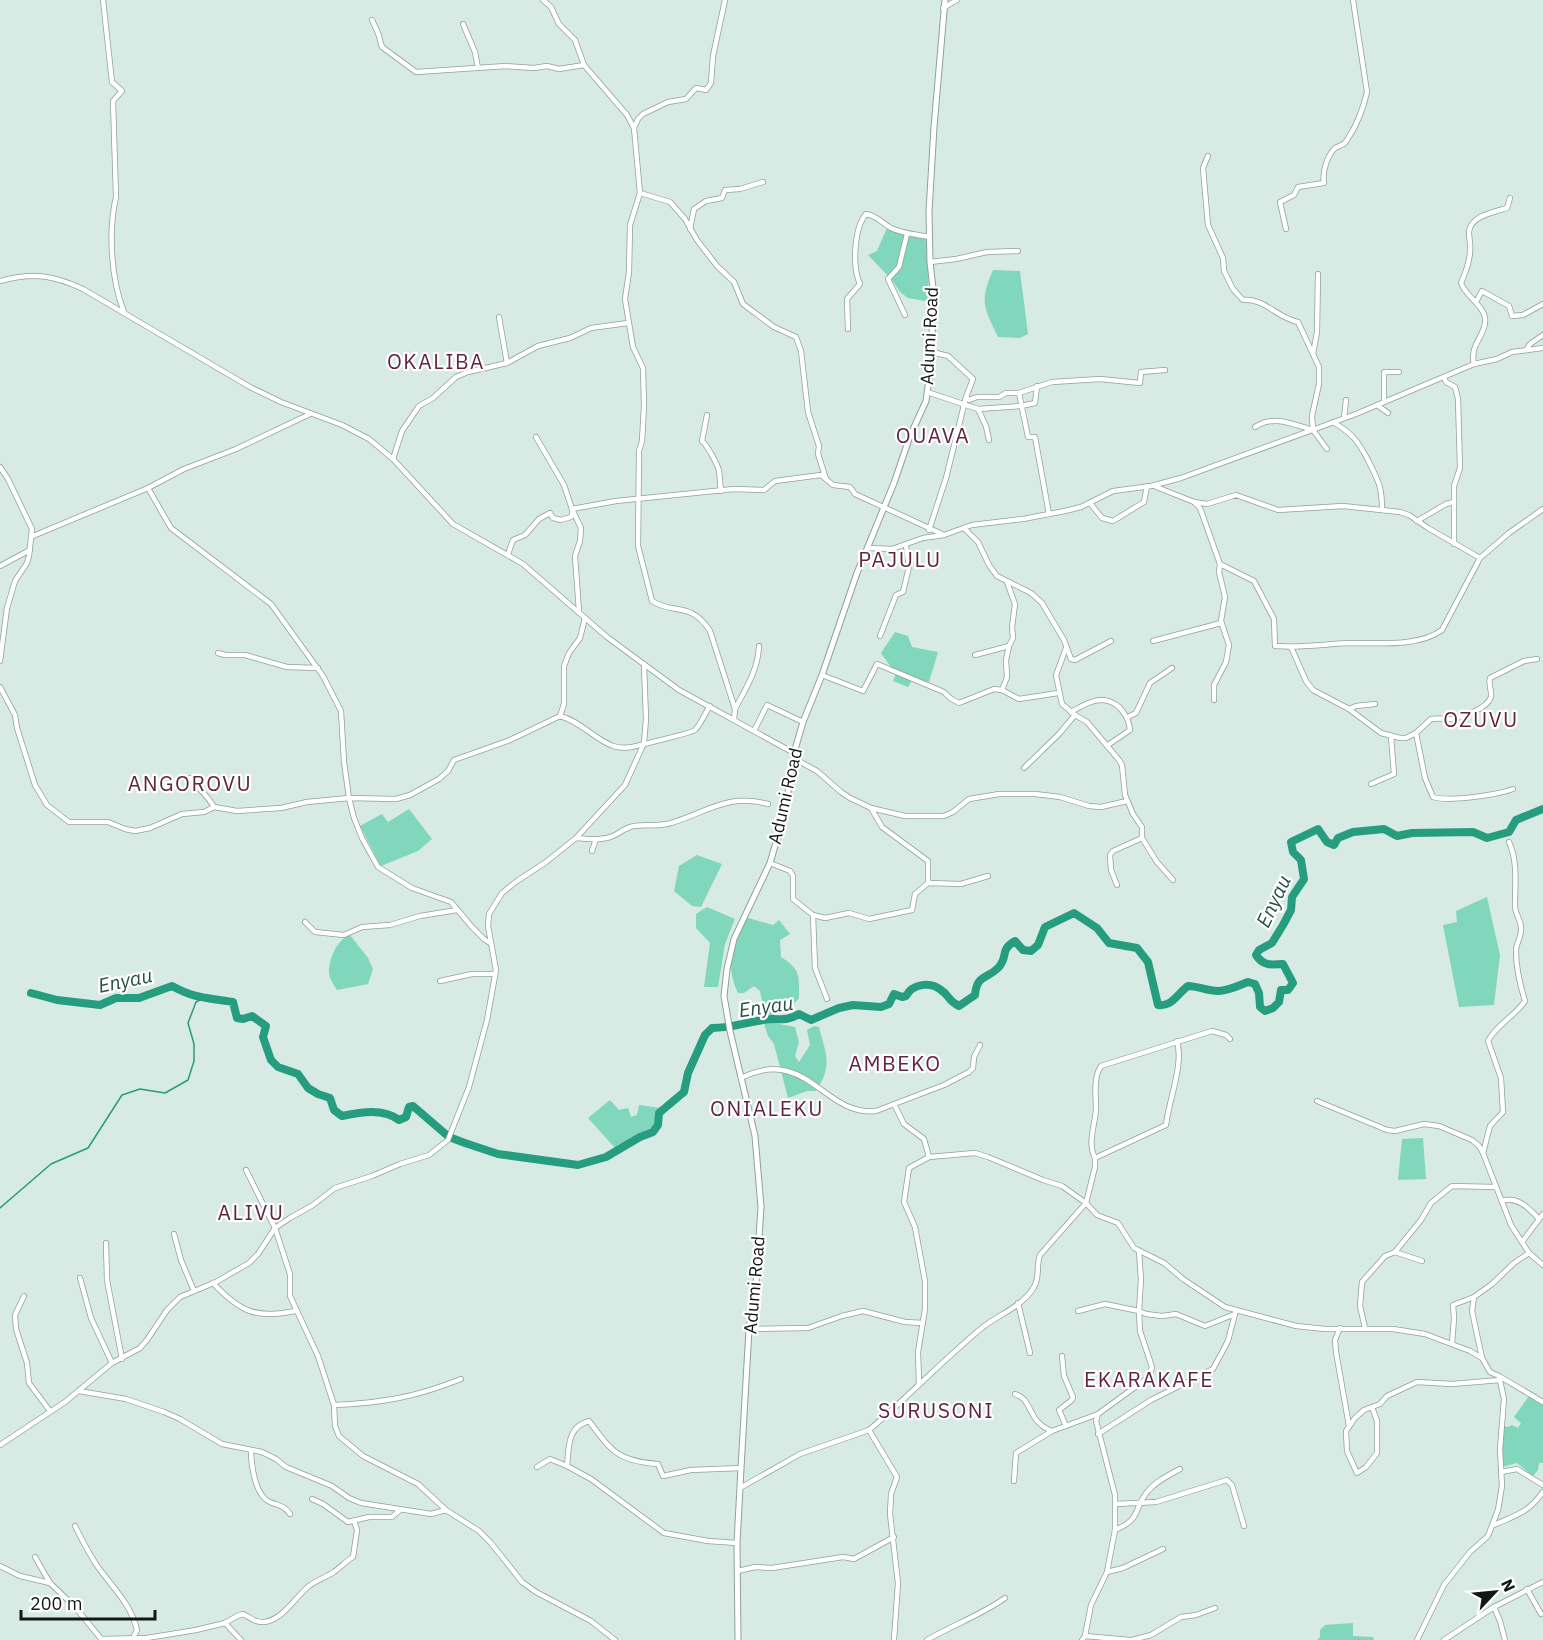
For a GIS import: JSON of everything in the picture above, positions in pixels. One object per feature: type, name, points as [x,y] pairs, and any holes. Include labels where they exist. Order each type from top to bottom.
[{"type":"main road","name":"Adumi Road","points":[[738,1640],[737,1543],[749,1329],[759,1242],[760,1179],[755,1136],[724,996],[730,951],[770,863],[785,812],[794,755],[803,722],[822,675],[857,573],[894,483],[910,436],[926,401],[932,352],[934,297],[929,237],[934,123],[945,0]]},
{"type":"street","points":[[103,0],[112,82],[122,91],[113,102],[116,196],[112,211],[111,236],[119,300],[124,312]]},
{"type":"street","points":[[543,0],[551,7],[560,24],[575,40],[584,65],[627,115],[634,128],[640,193],[630,225],[629,272],[625,299],[633,346],[644,373],[642,441],[639,451],[638,546],[652,601],[687,610],[704,622],[710,631],[735,709]]},
{"type":"street","points":[[634,128],[643,114],[668,102],[686,99],[696,88],[706,90],[708,88],[711,83],[712,56],[725,0]]},
{"type":"street","points":[[943,8],[957,0]]},
{"type":"street","points":[[1286,229],[1280,202],[1294,195],[1298,187],[1324,183],[1322,171],[1335,149],[1345,144],[1364,106],[1367,92],[1353,0]]},
{"type":"street","points":[[372,20],[382,47],[416,72],[547,66],[559,69],[584,65]]},
{"type":"street","points":[[464,24],[475,52],[478,68]]},
{"type":"street","points":[[1208,156],[1203,168],[1208,225],[1223,258],[1224,271],[1233,289],[1243,300],[1254,299],[1289,320],[1299,322],[1319,368],[1319,384],[1311,417],[1313,430],[1327,449]]},
{"type":"street","points":[[690,229],[694,209],[706,201],[722,198],[725,190],[740,189],[763,182]]},
{"type":"street","points":[[640,193],[670,202],[685,219],[697,240],[717,266],[734,282],[743,304],[774,327],[796,336],[801,351],[808,412],[819,446],[818,454],[826,479]]},
{"type":"street","points":[[1473,364],[1473,352],[1483,330],[1485,319],[1483,312],[1464,291],[1461,284],[1471,250],[1469,230],[1474,221],[1484,215],[1507,208],[1510,198]]},
{"type":"street","points":[[848,329],[848,299],[860,284],[857,278],[854,252],[860,220],[866,214],[872,215],[891,228],[907,234],[929,237]]},
{"type":"street","points":[[905,315],[888,279],[899,267],[907,234]]},
{"type":"street","points":[[930,262],[987,252],[1018,251]]},
{"type":"street","points":[[1313,354],[1317,332],[1318,274]]},
{"type":"street","points":[[0,281],[39,275],[61,278],[124,312],[250,387],[310,414],[342,425],[369,439],[393,459],[453,524],[523,564],[607,637],[679,690],[734,718],[794,755],[841,792],[872,808],[905,816],[925,817],[950,814],[969,799],[999,794],[1060,797],[1089,806],[1101,807],[1127,801]]},
{"type":"street","points":[[1476,302],[1482,291],[1509,306],[1512,316],[1523,315],[1543,304]]},
{"type":"street","points":[[499,317],[507,363]]},
{"type":"street","points":[[393,459],[402,430],[419,406],[433,398],[456,377],[507,363],[538,346],[570,338],[591,328],[628,323]]},
{"type":"street","points":[[1526,350],[1530,344],[1543,336]]},
{"type":"street","points":[[868,548],[892,549],[972,525],[1081,507],[1113,491],[1149,486],[1181,478],[1344,418],[1473,364],[1526,350],[1543,348]]},
{"type":"street","points":[[923,538],[930,530],[946,478],[963,405],[973,379],[948,357],[932,352]]},
{"type":"street","points":[[966,397],[969,400],[977,397],[999,397],[1006,393],[1019,393],[1052,382],[1100,379],[1140,383],[1141,372],[1165,370]]},
{"type":"street","points":[[1384,401],[1384,372],[1399,372]]},
{"type":"street","points":[[1444,377],[1446,382],[1455,387],[1458,399],[1460,468],[1454,486],[1454,544]]},
{"type":"street","points":[[927,392],[978,409],[1035,403],[1037,386]]},
{"type":"street","points":[[1019,393],[1028,436],[1035,437],[1049,514]]},
{"type":"street","points":[[1344,418],[1346,400]]},
{"type":"street","points":[[1377,405],[1388,413]]},
{"type":"street","points":[[978,409],[986,426],[989,440]]},
{"type":"street","points":[[33,536],[148,488],[184,469],[236,449],[310,414]]},
{"type":"street","points":[[707,415],[702,441],[719,468],[721,491]]},
{"type":"street","points":[[1255,427],[1259,424],[1280,420],[1313,430]]},
{"type":"street","points":[[1333,422],[1348,431],[1363,448],[1380,484],[1382,510]]},
{"type":"street","points":[[536,437],[564,485],[581,528],[580,541],[574,556],[579,611]]},
{"type":"street","points":[[0,467],[8,479],[33,536],[27,563],[13,586],[4,623],[0,661]]},
{"type":"street","points":[[572,509],[640,499],[721,491],[764,490],[775,481],[821,475],[833,485],[850,487],[855,494],[883,506],[894,514],[916,521],[944,535]]},
{"type":"street","points":[[1149,486],[1167,490],[1194,502],[1207,504],[1236,495],[1278,510],[1343,506],[1400,512],[1480,558]]},
{"type":"street","points":[[1090,503],[1102,518],[1113,521],[1144,502],[1149,486]]},
{"type":"street","points":[[148,488],[171,528],[271,604],[318,668],[341,711],[348,798],[362,838],[378,867],[412,888],[448,900],[490,943]]},
{"type":"street","points":[[1194,502],[1200,508],[1220,564],[1219,572],[1225,597],[1221,624],[1229,645],[1226,662],[1214,685],[1214,700]]},
{"type":"street","points":[[1417,521],[1446,504],[1454,502]]},
{"type":"street","points":[[508,554],[513,540],[525,536],[539,519],[550,513],[553,518],[561,520],[571,517],[572,509]]},
{"type":"street","points":[[1220,564],[1253,579],[1274,620],[1275,646],[1414,641],[1431,637],[1442,630],[1480,558],[1509,533],[1543,509]]},
{"type":"street","points":[[964,528],[978,542],[994,573],[1031,593],[1042,603],[1064,640],[1073,661],[1111,641]]},
{"type":"street","points":[[880,636],[896,595],[903,592],[909,567],[906,546]]},
{"type":"street","points":[[0,566],[30,550]]},
{"type":"street","points":[[1002,690],[1007,677],[1006,662],[1009,646],[1013,638],[1015,604],[1007,582]]},
{"type":"street","points":[[0,687],[15,716],[16,728],[35,785],[46,805],[69,822],[108,822],[135,831],[150,828],[182,814],[204,812],[214,807],[237,811],[256,810],[348,798],[396,799],[410,795],[440,779],[454,760],[510,740],[560,716],[564,704],[564,666],[569,653],[580,638],[585,618]]},
{"type":"street","points":[[1153,641],[1221,624]]},
{"type":"street","points":[[734,718],[735,709],[755,671],[759,645]]},
{"type":"street","points":[[975,655],[1009,646]]},
{"type":"street","points":[[1292,647],[1308,684],[1323,696],[1349,709],[1381,733],[1403,738],[1416,733],[1431,719],[1461,717],[1485,705],[1491,696],[1490,678],[1511,666],[1537,659]]},
{"type":"street","points":[[1066,648],[1056,675],[1062,704],[1087,722],[1122,765],[1127,801],[1142,827],[1142,838],[1157,862],[1173,880]]},
{"type":"street","points":[[218,653],[245,655],[287,667],[318,668]]},
{"type":"street","points":[[822,675],[863,691],[877,663],[944,692],[950,699],[959,703],[991,689],[1002,690],[1019,699],[1058,693]]},
{"type":"street","points":[[0,1445],[79,1391],[112,1363],[140,1348],[175,1302],[249,1263],[258,1254],[275,1228],[313,1205],[335,1188],[429,1155],[448,1140],[469,1086],[495,974],[496,961],[490,943],[488,920],[497,899],[517,881],[576,838],[625,785],[644,743],[646,719],[644,664]]},
{"type":"street","points":[[1128,717],[1136,713],[1150,682],[1172,668]]},
{"type":"street","points":[[1024,768],[1059,734],[1073,714],[1090,702],[1104,699],[1117,706],[1128,717],[1130,731],[1107,745]]},
{"type":"street","points":[[1349,709],[1375,704]]},
{"type":"street","points":[[754,731],[768,705],[803,722]]},
{"type":"street","points":[[560,716],[617,748],[687,734],[695,729],[710,706]]},
{"type":"street","points":[[1416,733],[1425,778],[1433,797],[1440,799],[1496,794],[1513,789]]},
{"type":"street","points":[[1371,784],[1394,774],[1391,736]]},
{"type":"street","points":[[190,778],[214,807]]},
{"type":"street","points":[[576,838],[596,839],[614,836],[633,826],[646,827],[673,822],[732,800],[753,800],[768,804]]},
{"type":"street","points":[[872,808],[882,827],[928,861],[928,883]]},
{"type":"street","points":[[1118,885],[1111,870],[1110,855],[1113,851],[1142,838]]},
{"type":"street","points":[[592,851],[596,839]]},
{"type":"street","points":[[1483,1154],[1490,1126],[1503,1112],[1504,1098],[1501,1078],[1488,1041],[1494,1030],[1515,1014],[1525,1001],[1519,982],[1517,959],[1517,945],[1521,929],[1515,906],[1515,858],[1509,842]]},
{"type":"street","points":[[770,863],[790,871],[793,876],[793,899],[813,915],[825,918],[849,913],[869,919],[912,910],[915,894],[928,883],[961,884],[988,876]]},
{"type":"street","points":[[306,922],[315,932],[344,935],[362,927],[390,925],[457,910]]},
{"type":"street","points":[[813,915],[815,968],[827,999]]},
{"type":"street","points":[[440,981],[472,974],[495,974]]},
{"type":"street","points":[[740,1488],[800,1454],[869,1430],[905,1399],[918,1384],[983,1328],[1018,1303],[1034,1287],[1040,1255],[1086,1203],[1094,1176],[1095,1158],[1092,1132],[1096,1112],[1096,1081],[1101,1066],[1212,1031],[1226,1035],[1230,1039]]},
{"type":"street","points":[[1095,1158],[1166,1125],[1180,1058],[1177,1041]]},
{"type":"street","points":[[741,1078],[753,1072],[770,1069],[791,1071],[859,1110],[876,1111],[944,1085],[972,1070],[974,1057],[980,1045]]},
{"type":"street","points":[[1317,1101],[1387,1130],[1395,1131],[1424,1124],[1439,1126],[1472,1140],[1483,1154],[1510,1225],[1529,1253],[1543,1265]]},
{"type":"street","points":[[894,1104],[904,1124],[924,1139],[929,1157]]},
{"type":"street","points":[[918,1384],[918,1352],[926,1298],[923,1266],[915,1227],[904,1199],[909,1168],[929,1157],[975,1153],[988,1156],[1062,1186],[1086,1203],[1097,1215],[1118,1223],[1131,1246],[1139,1252],[1164,1263],[1183,1279],[1236,1312],[1282,1323],[1319,1328],[1365,1328],[1413,1332],[1452,1344],[1482,1358]]},
{"type":"street","points":[[246,1170],[275,1228],[290,1274],[290,1296],[295,1311],[318,1356],[334,1404],[337,1432],[350,1446],[370,1460],[418,1484],[446,1510],[486,1537],[522,1582],[536,1592],[591,1621],[615,1640]]},
{"type":"street","points":[[1365,1328],[1360,1306],[1362,1282],[1385,1256],[1395,1252],[1421,1220],[1431,1203],[1449,1187],[1495,1186]]},
{"type":"street","points":[[1502,1201],[1510,1199],[1520,1202],[1538,1218]]},
{"type":"street","points":[[1522,1242],[1543,1214]]},
{"type":"street","points":[[174,1234],[194,1291]]},
{"type":"street","points":[[106,1243],[109,1292],[122,1359]]},
{"type":"street","points":[[1014,1482],[1016,1453],[1052,1431],[1098,1414],[1149,1377],[1152,1370],[1151,1359],[1140,1331],[1139,1252]]},
{"type":"street","points":[[1395,1252],[1422,1261]]},
{"type":"street","points":[[1452,1344],[1453,1305],[1474,1297],[1529,1253]]},
{"type":"street","points":[[80,1278],[91,1318],[112,1363]]},
{"type":"street","points":[[213,1283],[236,1305],[245,1310],[257,1314],[275,1315],[295,1311]]},
{"type":"street","points":[[24,1296],[15,1315],[16,1329],[27,1363],[29,1383],[50,1411]]},
{"type":"street","points":[[1474,1297],[1472,1311],[1482,1358],[1488,1369],[1499,1378],[1543,1402]]},
{"type":"street","points":[[1018,1303],[1030,1353]]},
{"type":"street","points":[[1078,1311],[1106,1304],[1146,1314],[1162,1316],[1176,1314],[1205,1326],[1236,1312]]},
{"type":"street","points":[[749,1329],[808,1328],[863,1311],[905,1322],[923,1323]]},
{"type":"street","points":[[1098,1434],[1150,1400],[1213,1369],[1228,1341],[1236,1312]]},
{"type":"street","points":[[1340,1328],[1335,1340],[1335,1349],[1349,1426]]},
{"type":"street","points":[[1062,1356],[1064,1376],[1073,1397],[1059,1410],[1066,1426]]},
{"type":"street","points":[[1372,1407],[1377,1421],[1377,1453],[1366,1467],[1357,1473],[1347,1451],[1346,1431],[1359,1414],[1372,1407],[1380,1404],[1387,1396],[1415,1383],[1452,1384],[1499,1378]]},
{"type":"street","points":[[1417,1640],[1444,1586],[1470,1552],[1486,1539],[1494,1525],[1502,1486],[1504,1399],[1499,1378]]},
{"type":"street","points":[[334,1404],[381,1402],[408,1397],[461,1379]]},
{"type":"street","points":[[79,1391],[126,1399],[180,1419],[222,1444],[251,1450],[276,1459],[286,1467],[332,1486],[361,1503],[431,1514],[446,1510]]},
{"type":"street","points":[[1015,1394],[1023,1397],[1028,1403],[1031,1413],[1040,1425],[1052,1431]]},
{"type":"street","points":[[1098,1414],[1096,1421],[1098,1434],[1116,1504],[1115,1530],[1107,1572],[1091,1605],[1083,1638],[1131,1640],[1151,1635],[1181,1617],[1196,1615],[1215,1608]]},
{"type":"street","points":[[567,1466],[570,1435],[577,1425],[589,1421],[620,1456],[632,1462],[658,1464],[663,1476],[691,1470],[741,1468]]},
{"type":"street","points":[[869,1430],[896,1476],[891,1494],[890,1514],[898,1600],[894,1640]]},
{"type":"street","points":[[251,1450],[252,1468],[261,1492],[270,1502],[280,1505],[290,1514]]},
{"type":"street","points":[[537,1467],[552,1459],[567,1466],[591,1479],[664,1533],[708,1541],[737,1543]]},
{"type":"street","points":[[1115,1530],[1132,1520],[1137,1514],[1140,1502],[1154,1485],[1180,1469]]},
{"type":"street","points":[[1501,1472],[1517,1469],[1543,1485]]},
{"type":"street","points":[[1116,1504],[1156,1502],[1227,1480],[1232,1485],[1244,1526]]},
{"type":"street","points":[[1494,1525],[1523,1513],[1543,1492]]},
{"type":"street","points":[[312,1499],[322,1503],[344,1520],[392,1517],[400,1510]]},
{"type":"street","points":[[34,1557],[50,1583],[75,1607],[102,1640],[147,1638],[225,1623],[243,1614],[262,1622],[281,1614],[311,1585],[334,1572],[353,1557],[357,1530],[354,1521]]},
{"type":"street","points":[[75,1526],[90,1554],[119,1592],[133,1615],[137,1630],[133,1638]]},
{"type":"street","points":[[738,1571],[843,1557],[855,1559],[894,1538]]},
{"type":"street","points":[[1107,1572],[1123,1568],[1163,1549]]},
{"type":"street","points":[[0,1566],[20,1576],[50,1583]]},
{"type":"street","points":[[1444,1640],[1494,1607],[1543,1582]]},
{"type":"street","points":[[1527,1589],[1541,1614]]},
{"type":"street","points":[[927,1640],[986,1611],[1005,1598]]},
{"type":"street","points":[[1494,1607],[1505,1640]]},
{"type":"street","points":[[225,1623],[241,1640]]},
{"type":"green space","points":[[892,227],[902,235],[919,234],[927,240],[929,299],[925,301],[908,298],[900,292],[868,255],[877,251],[887,228]]},
{"type":"green space","points":[[993,270],[1020,271],[1028,334],[1020,338],[998,337],[989,319],[985,298]]},
{"type":"green space","points":[[895,632],[908,636],[912,647],[938,652],[929,682],[913,678],[908,687],[893,681],[896,674],[881,653]]},
{"type":"green space","points":[[409,809],[432,839],[418,851],[381,866],[360,826],[382,814],[388,822]]},
{"type":"green space","points":[[697,855],[722,864],[701,907],[692,906],[674,891],[679,866]]},
{"type":"green space","points":[[1487,897],[1500,955],[1494,1005],[1459,1007],[1443,925],[1457,922],[1456,911]]},
{"type":"green space","points":[[707,907],[735,919],[725,944],[718,987],[704,987],[710,943],[696,928],[696,914]]},
{"type":"green space","points":[[748,918],[773,925],[779,920],[790,934],[780,940],[781,957],[798,974],[799,998],[787,1012],[775,1015],[774,1023],[795,1027],[799,1042],[795,1056],[799,1062],[810,1045],[807,1030],[814,1026],[819,1027],[826,1053],[826,1067],[816,1091],[807,1091],[788,1098],[774,1044],[768,1036],[760,1011],[762,1001],[760,991],[754,986],[744,993],[738,993],[734,984],[731,964],[733,944]]},
{"type":"green space","points":[[350,935],[368,958],[373,969],[368,984],[337,990],[329,974],[330,961],[341,941]]},
{"type":"green space","points":[[610,1100],[619,1110],[628,1108],[631,1117],[637,1115],[639,1105],[660,1108],[655,1124],[616,1149],[588,1118]]},
{"type":"green space","points":[[1423,1138],[1426,1179],[1398,1180],[1402,1139]]},
{"type":"green space","points":[[1529,1396],[1543,1404],[1543,1463],[1539,1463],[1538,1470],[1533,1476],[1517,1463],[1502,1467],[1501,1425],[1507,1427],[1512,1425],[1518,1428],[1521,1423],[1514,1417]]},
{"type":"green space","points":[[1353,1623],[1353,1636],[1373,1637],[1374,1640],[1317,1640],[1320,1637],[1320,1630],[1325,1625]]},
{"type":"waterway","name":"Enyau","points":[[31,993],[57,1000],[100,1005],[116,998],[139,998],[172,986],[196,996],[233,1002],[237,1018],[252,1016],[266,1026],[263,1037],[271,1060],[278,1067],[298,1074],[308,1088],[330,1098],[334,1110],[342,1116],[379,1112],[399,1120],[406,1117],[409,1107],[413,1106],[449,1137],[465,1143],[498,1154],[578,1165],[606,1157],[653,1132],[658,1125],[659,1113],[684,1092],[688,1073],[705,1035],[712,1028],[768,1019],[785,1019],[799,1014],[811,1020],[839,1008],[853,1005],[881,1007],[889,1004],[894,994],[906,996],[912,989],[922,985],[937,987],[959,1006],[975,995],[980,980],[998,968],[1010,944],[1015,941],[1023,950],[1031,951],[1038,945],[1045,927],[1074,913],[1097,928],[1109,943],[1137,948],[1148,962],[1158,1005],[1171,1002],[1188,986],[1222,991],[1248,982],[1255,984],[1259,993],[1260,1007],[1265,1011],[1273,1008],[1279,1002],[1281,990],[1288,990],[1293,983],[1283,964],[1264,963],[1256,955],[1259,950],[1272,943],[1291,910],[1292,897],[1304,879],[1301,860],[1293,852],[1291,842],[1318,829],[1327,842],[1334,845],[1338,838],[1353,832],[1384,829],[1397,836],[1412,833],[1473,832],[1487,838],[1509,832],[1516,820],[1543,809]]},
{"type":"waterway","points":[[0,1208],[51,1164],[88,1148],[122,1095],[140,1089],[165,1093],[188,1080],[194,1061],[194,1044],[188,1023],[196,1002],[202,999]]},
{"type":"district","name":"OKALIBA","points":[[436,361]]},
{"type":"district","name":"OUAVA","points":[[933,435]]},
{"type":"district","name":"PAJULU","points":[[900,559]]},
{"type":"district","name":"OZUVU","points":[[1481,719]]},
{"type":"district","name":"ANGOROVU","points":[[190,783]]},
{"type":"district","name":"AMBEKO","points":[[895,1063]]},
{"type":"district","name":"ONIALEKU","points":[[767,1108]]},
{"type":"district","name":"ALIVU","points":[[251,1212]]},
{"type":"district","name":"EKARAKAFE","points":[[1149,1379]]},
{"type":"district","name":"SURUSONI","points":[[936,1410]]}]
